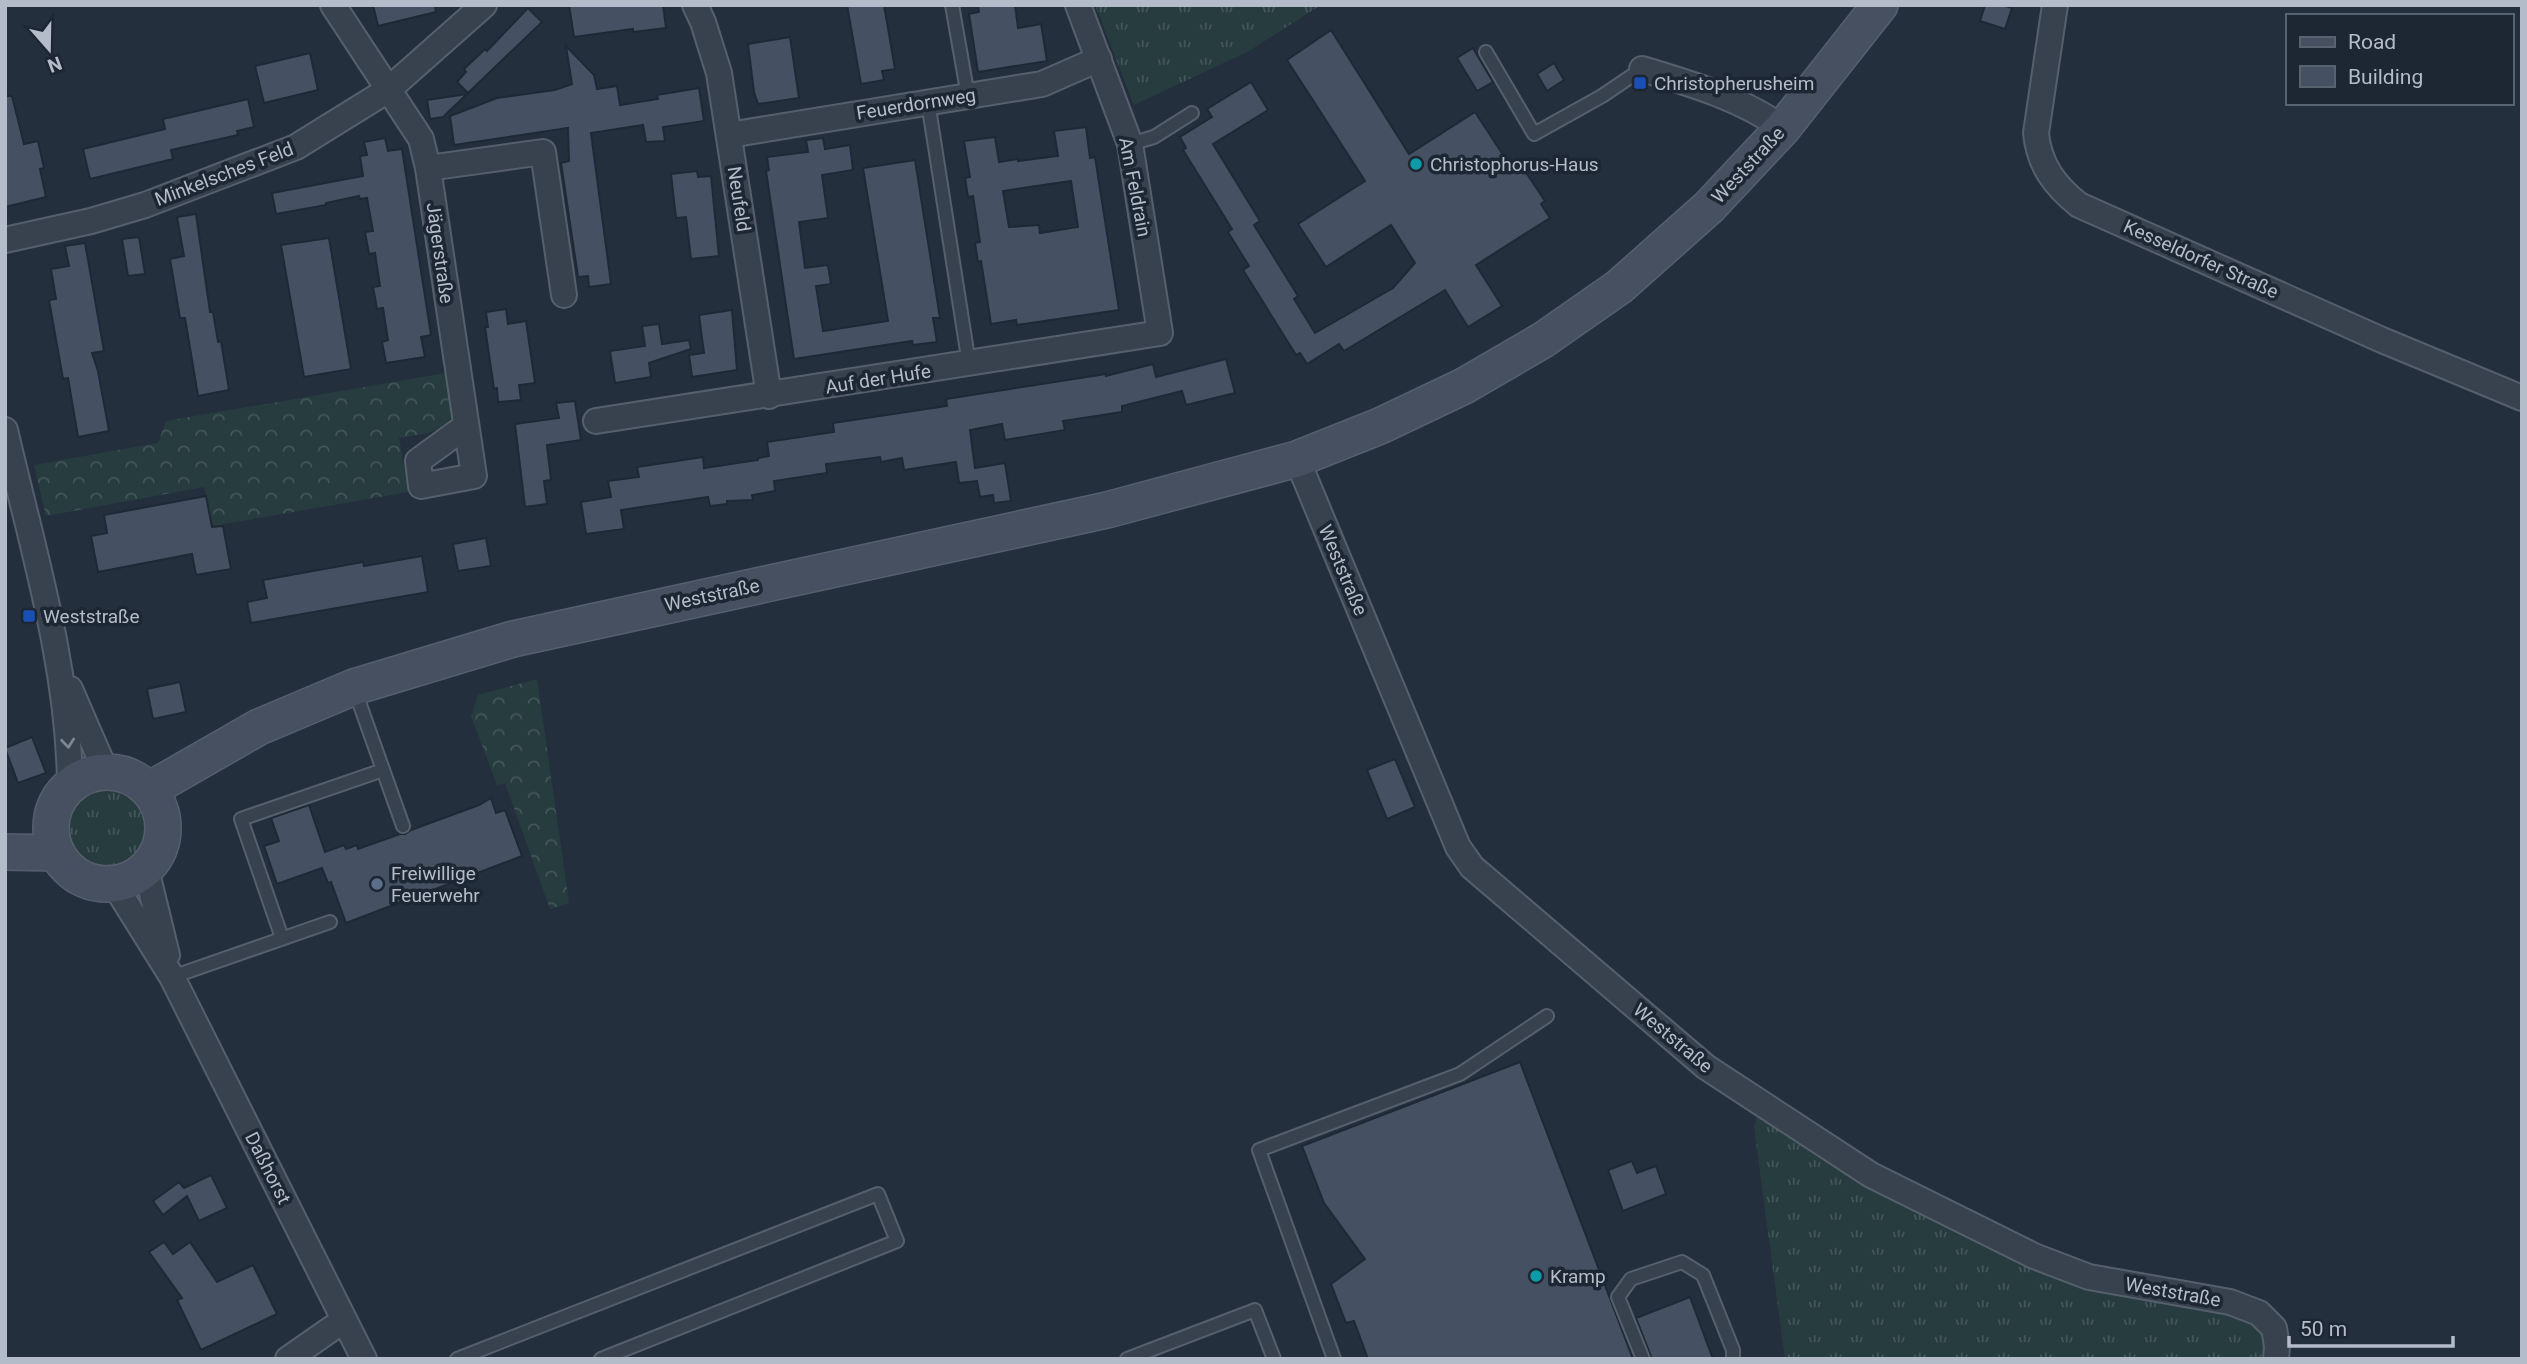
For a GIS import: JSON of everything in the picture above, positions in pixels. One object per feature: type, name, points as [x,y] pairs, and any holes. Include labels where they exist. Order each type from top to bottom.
[{"type":"main road","name":"Weststraße","points":[[149,790],[259,727],[354,687],[513,639],[1107,510],[1297,459],[1380,426],[1464,386],[1543,340],[1619,287],[1709,207],[1783,128],[1880,5]]},
{"type":"main road","points":[[106,772],[130,776],[149,790],[159,805],[163,821],[162,839],[156,856],[146,869],[131,879],[114,884],[81,878],[67,867],[57,853],[51,837],[52,818],[58,800],[70,786],[87,776],[106,772]]},
{"type":"main road","points":[[5,836],[52,818]]},
{"type":"main road","points":[[5,852],[57,853]]},
{"type":"street","name":"Jägerstraße","points":[[333,5],[421,139],[428,168],[466,426]]},
{"type":"street","name":"Minkelsches Feld","points":[[5,240],[91,221],[145,205],[296,147],[388,90],[484,5]]},
{"type":"street","name":"Neufeld","points":[[695,5],[719,73],[769,396]]},
{"type":"street","name":"Am Feldrain","points":[[1078,5],[1130,144],[1160,333]]},
{"type":"street","name":"Kesseldorfer Straße","points":[[2055,5],[2036,133],[2037,147],[2047,173],[2062,191],[2079,205],[2092,211],[2382,340],[2522,398]]},
{"type":"street","name":"Feuerdornweg","points":[[729,135],[1042,84],[1098,59]]},
{"type":"street","points":[[1642,69],[1715,91],[1764,115],[1783,128]]},
{"type":"street","points":[[428,168],[543,152],[564,295]]},
{"type":"street","name":"Auf der Hufe","points":[[596,421],[1160,333]]},
{"type":"street","points":[[5,430],[56,652],[70,750],[70,786]]},
{"type":"street","name":"Weststraße","points":[[1297,459],[1458,847],[1472,867],[1706,1067],[1871,1175],[2034,1256],[2089,1277],[2230,1302],[2259,1313],[2274,1328],[2276,1359]]},
{"type":"street","points":[[56,652],[106,772]]},
{"type":"street","name":"Daßhorst","points":[[146,869],[172,976]]},
{"type":"street","name":"Daßhorst","points":[[114,884],[172,976],[364,1359]]},
{"type":"street","points":[[288,1359],[344,1320]]},
{"type":"lane","points":[[952,5],[968,96]]},
{"type":"lane","points":[[1486,52],[1534,134],[1602,96],[1642,69]]},
{"type":"lane","points":[[928,102],[969,364]]},
{"type":"lane","points":[[1130,144],[1154,137],[1192,113]]},
{"type":"lane","points":[[354,687],[403,826]]},
{"type":"lane","points":[[282,939],[241,819],[383,770]]},
{"type":"lane","points":[[172,976],[330,922]]},
{"type":"lane","points":[[1334,1359],[1259,1150],[1460,1074],[1547,1016]]},
{"type":"lane","points":[[457,1359],[878,1194],[897,1241],[601,1359]]},
{"type":"lane","points":[[1643,1359],[1618,1297],[1631,1279],[1682,1262],[1703,1275],[1733,1350],[1733,1359]]},
{"type":"lane","points":[[1127,1359],[1255,1310],[1274,1359]]},
{"type":"green space","points":[[1095,5],[1321,5],[1249,51],[1134,105]]},
{"type":"green space","points":[[446,373],[453,415],[447,426],[428,433],[399,438],[408,492],[213,526],[204,487],[46,516],[34,465],[158,443],[166,421]]},
{"type":"green space","points":[[537,679],[569,903],[550,909],[505,783],[497,785],[471,716],[478,695]]},
{"type":"green space","points":[[108,784],[125,787],[140,797],[150,812],[153,829],[150,846],[140,861],[125,871],[108,874],[91,871],[76,861],[66,846],[63,829],[66,812],[76,797],[91,787]]},
{"type":"green space","points":[[1758,1113],[1980,1242],[2252,1316],[2266,1331],[2270,1359],[1785,1359],[1754,1127]]},
{"type":"building","points":[[373,5],[435,5],[436,12],[378,26]]},
{"type":"building","points":[[569,5],[663,5],[666,28],[633,32],[633,29],[574,37]]},
{"type":"building","points":[[847,5],[884,5],[895,69],[882,71],[884,80],[861,84]]},
{"type":"building","points":[[978,5],[1015,5],[1018,28],[1041,24],[1047,61],[978,72],[969,14],[979,12]]},
{"type":"building","points":[[1985,5],[2012,8],[2005,29],[1980,21]]},
{"type":"building","points":[[528,8],[542,22],[468,93],[457,82],[466,72],[464,69],[485,49],[487,51]]},
{"type":"building","name":"Christophorus-Haus","points":[[1331,30],[1409,154],[1475,112],[1509,164],[1517,159],[1545,201],[1541,204],[1550,218],[1476,265],[1502,306],[1468,327],[1445,290],[1344,351],[1339,344],[1307,364],[1300,353],[1296,355],[1243,270],[1249,266],[1228,232],[1232,229],[1183,150],[1186,148],[1180,137],[1212,117],[1207,109],[1251,82],[1268,110],[1213,144],[1260,221],[1254,225],[1298,296],[1294,299],[1315,333],[1393,288],[1415,263],[1391,225],[1326,267],[1298,224],[1365,181],[1287,60]]},
{"type":"building","points":[[790,37],[799,98],[758,104],[748,44]]},
{"type":"building","points":[[566,46],[594,75],[597,89],[617,86],[620,105],[658,99],[657,95],[699,88],[704,121],[663,127],[665,141],[646,142],[643,125],[591,133],[611,284],[589,287],[588,276],[578,277],[561,163],[569,161],[568,128],[454,145],[450,116],[497,98],[555,90],[572,84]]},
{"type":"building","points":[[1473,48],[1493,82],[1477,91],[1457,58]]},
{"type":"building","points":[[310,53],[318,90],[264,103],[255,66]]},
{"type":"building","points":[[1554,63],[1564,80],[1547,91],[1537,74]]},
{"type":"building","points":[[467,94],[443,117],[430,119],[427,100]]},
{"type":"building","points":[[5,96],[12,96],[24,144],[38,141],[44,168],[40,169],[46,197],[5,207]]},
{"type":"building","points":[[248,99],[254,127],[237,131],[238,135],[171,150],[173,159],[90,179],[83,149],[165,129],[163,119]]},
{"type":"building","points":[[1086,127],[1090,158],[1095,157],[1119,310],[1017,325],[1016,320],[991,324],[981,261],[978,262],[975,243],[980,242],[973,196],[968,197],[965,178],[970,177],[964,141],[995,137],[999,162],[1018,161],[1058,156],[1054,131]],"holes":[[[1071,181],[1078,227],[1040,233],[1039,225],[1009,227],[1003,191]]]},
{"type":"building","points":[[385,138],[388,151],[402,149],[431,335],[421,337],[425,357],[386,363],[382,342],[388,340],[383,308],[377,309],[373,287],[380,286],[375,253],[369,254],[365,232],[373,231],[367,198],[360,199],[359,196],[276,214],[272,193],[363,176],[360,156],[367,155],[364,142]]},
{"type":"building","points":[[823,138],[825,149],[850,145],[853,170],[822,175],[828,218],[799,222],[805,268],[828,265],[831,284],[816,286],[823,331],[888,321],[863,168],[915,160],[940,318],[933,318],[937,342],[913,345],[912,341],[794,359],[766,171],[769,170],[767,157],[808,152],[806,140]]},
{"type":"building","points":[[697,171],[698,177],[711,176],[719,256],[691,259],[686,217],[676,218],[671,174]]},
{"type":"building","points":[[196,214],[210,312],[213,312],[218,342],[221,341],[229,390],[198,396],[185,318],[180,318],[170,259],[184,256],[177,217]]},
{"type":"building","points":[[139,237],[145,274],[128,276],[122,239]]},
{"type":"building","points":[[329,238],[351,369],[304,377],[281,245]]},
{"type":"building","points":[[85,243],[104,351],[92,353],[109,431],[78,437],[68,378],[63,379],[49,300],[56,299],[51,269],[69,266],[65,246]]},
{"type":"building","points":[[506,309],[508,324],[526,321],[535,383],[519,385],[521,400],[498,402],[485,327],[488,327],[486,312]]},
{"type":"building","points":[[732,310],[737,370],[692,377],[689,355],[704,353],[699,315]]},
{"type":"building","points":[[659,324],[662,344],[689,340],[691,349],[649,363],[651,377],[615,383],[610,351],[645,346],[642,326]]},
{"type":"building","points":[[1226,359],[1235,393],[1186,405],[1182,391],[1122,406],[1122,412],[1063,421],[1065,430],[1005,440],[1002,424],[970,430],[975,468],[1005,463],[1011,501],[994,503],[993,495],[980,497],[977,481],[959,483],[956,462],[904,470],[902,458],[881,462],[880,457],[826,464],[827,473],[774,481],[775,491],[752,495],[753,500],[727,501],[727,504],[710,506],[708,497],[621,510],[624,529],[586,534],[581,502],[611,497],[608,481],[639,477],[637,467],[703,457],[704,468],[758,460],[769,456],[767,442],[834,432],[833,423],[947,406],[946,399],[1106,376],[1153,364],[1156,377]]},
{"type":"building","points":[[575,401],[581,440],[547,445],[551,480],[544,481],[547,504],[525,507],[515,424],[559,418],[556,403]]},
{"type":"building","points":[[206,496],[212,527],[223,526],[231,569],[196,575],[192,554],[98,572],[91,536],[107,533],[104,515]]},
{"type":"building","points":[[486,538],[491,566],[458,571],[453,544]]},
{"type":"building","points":[[422,556],[428,592],[251,623],[247,602],[267,598],[263,580],[363,562],[364,566]]},
{"type":"building","points":[[180,682],[186,712],[153,719],[147,689]]},
{"type":"building","points":[[32,737],[46,773],[18,783],[5,748]]},
{"type":"building","points":[[1395,759],[1415,807],[1387,819],[1367,770]]},
{"type":"building","points":[[491,798],[496,813],[505,810],[522,856],[346,923],[331,882],[328,883],[322,868],[277,884],[264,846],[279,841],[271,818],[309,805],[325,852],[344,845],[346,849],[357,845],[358,849],[405,834]]},
{"type":"building","points":[[1520,1062],[1633,1359],[1368,1359],[1354,1321],[1346,1323],[1331,1284],[1365,1259],[1324,1203],[1302,1146]]},
{"type":"building","points":[[1632,1161],[1637,1173],[1656,1166],[1666,1194],[1623,1211],[1608,1170]]},
{"type":"building","points":[[211,1175],[227,1208],[199,1221],[187,1196],[163,1215],[153,1201],[179,1182],[184,1188]]},
{"type":"building","points":[[164,1242],[173,1254],[190,1242],[217,1282],[253,1265],[277,1314],[201,1350],[177,1300],[182,1298],[149,1252]]},
{"type":"building","points":[[1690,1297],[1713,1359],[1652,1359],[1636,1318]]},
{"type":"place","name":"Christopherusheim","points":[[1640,83]]},
{"type":"place","name":"Christophorus-Haus","points":[[1416,164]]},
{"type":"place","name":"Weststraße","points":[[29,616]]},
{"type":"place","name":"Freiwillige Feuerwehr","points":[[377,884]]},
{"type":"place","name":"Kramp","points":[[1536,1276]]}]
